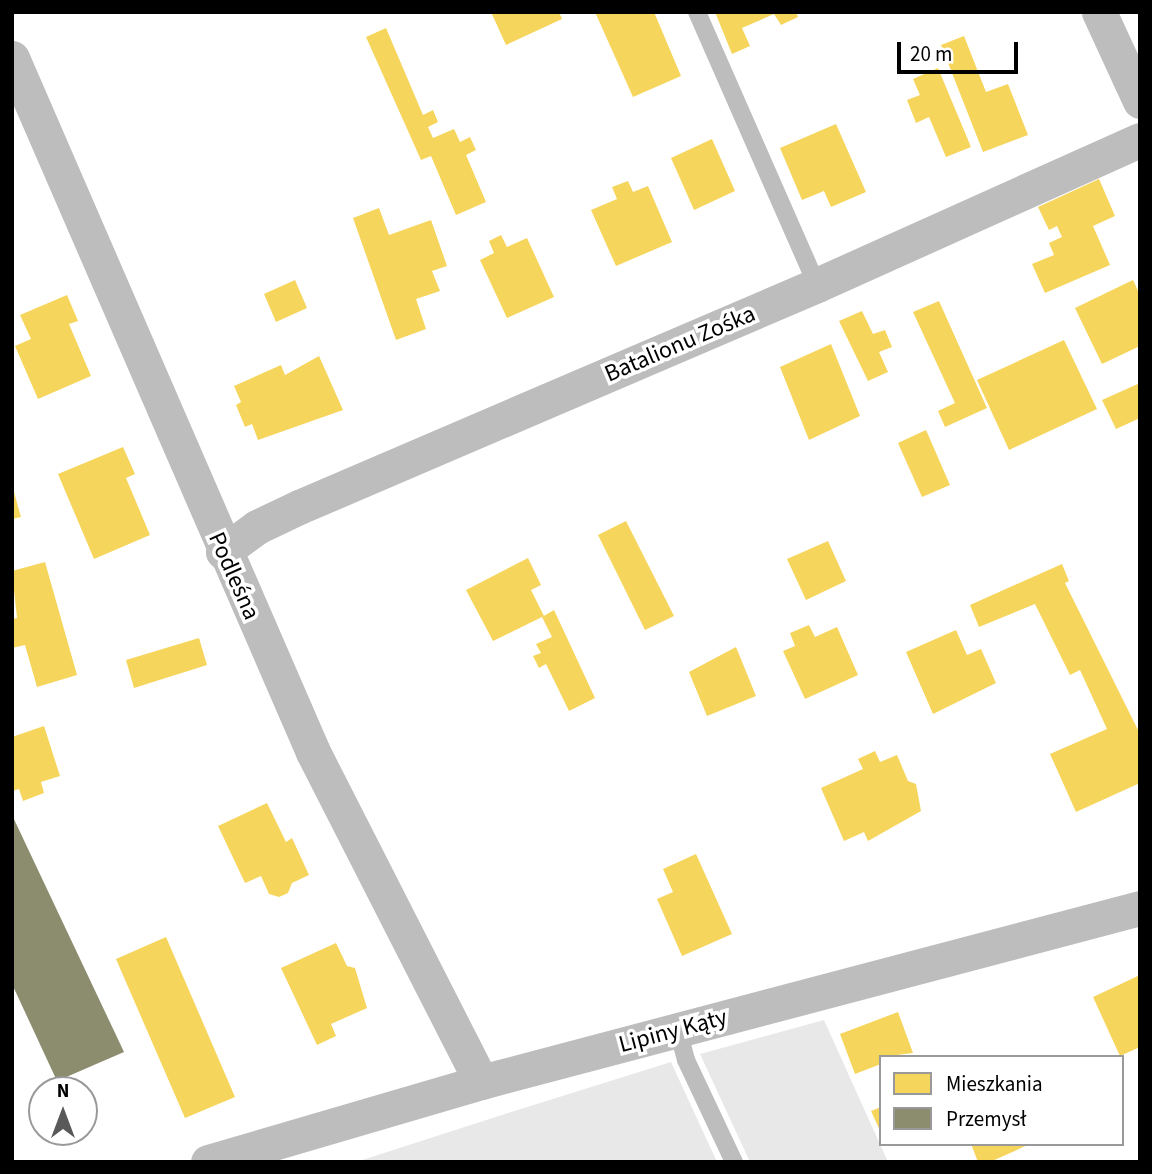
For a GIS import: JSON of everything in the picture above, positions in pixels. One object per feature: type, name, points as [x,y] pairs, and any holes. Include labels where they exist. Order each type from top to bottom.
[{"type":"street","points":[[1099,12],[1140,101]]},
{"type":"street","name":"Podleśna","points":[[12,58],[223,552],[313,752],[481,1083]]},
{"type":"street","name":"Batalionu Zośka","points":[[223,552],[257,527],[299,507],[817,285],[1140,140]]},
{"type":"street","name":"Lipiny Kąty","points":[[208,1162],[481,1083],[1140,908]]},
{"type":"lane","points":[[696,12],[817,285]]},
{"type":"lane","points":[[678,1030],[686,1059],[734,1162]]},
{"type":"shaded area","points":[[824,1020],[888,1162],[750,1162],[700,1054]]},
{"type":"shaded area","points":[[671,1062],[717,1162],[356,1162],[505,1114]]},
{"type":"building: Mieszkania","points":[[491,12],[559,12],[562,19],[506,45]]},
{"type":"building: Mieszkania","points":[[595,12],[654,12],[681,76],[633,97]]},
{"type":"building: Mieszkania","points":[[715,12],[796,12],[798,17],[781,25],[774,14],[742,28],[750,46],[732,54]]},
{"type":"building: Mieszkania","points":[[386,28],[423,115],[433,110],[438,122],[428,127],[433,138],[454,129],[460,142],[470,137],[476,150],[466,155],[486,202],[456,215],[431,156],[421,160],[366,37]]},
{"type":"building: Mieszkania","points":[[964,36],[986,92],[1008,84],[1028,135],[983,152],[941,45]]},
{"type":"building: Mieszkania","points":[[938,68],[971,147],[946,157],[929,117],[916,123],[907,100],[920,95],[913,79]]},
{"type":"building: Mieszkania","points":[[836,124],[866,192],[831,207],[824,191],[802,200],[780,148]]},
{"type":"building: Mieszkania","points":[[712,139],[735,191],[694,210],[671,158]]},
{"type":"building: Mieszkania","points":[[1099,179],[1115,216],[1093,226],[1110,265],[1045,293],[1032,264],[1054,255],[1049,243],[1062,237],[1057,226],[1049,230],[1038,207]]},
{"type":"building: Mieszkania","points":[[628,181],[633,192],[648,186],[672,242],[616,266],[591,210],[617,199],[612,187]]},
{"type":"building: Mieszkania","points":[[379,208],[389,235],[431,220],[447,266],[432,271],[440,291],[416,299],[426,329],[396,340],[353,218]]},
{"type":"building: Mieszkania","points":[[501,235],[507,247],[527,238],[554,297],[507,318],[480,260],[494,253],[489,241]]},
{"type":"building: Mieszkania","points":[[295,280],[307,308],[276,322],[264,294]]},
{"type":"building: Mieszkania","points":[[1133,280],[1140,295],[1140,346],[1102,364],[1075,308]]},
{"type":"building: Mieszkania","points":[[67,295],[78,321],[69,324],[91,376],[38,399],[15,346],[31,339],[20,315]]},
{"type":"building: Mieszkania","points":[[939,301],[987,408],[945,427],[938,411],[955,403],[913,312]]},
{"type":"building: Mieszkania","points":[[862,311],[873,334],[885,330],[892,347],[879,352],[888,372],[868,381],[839,321]]},
{"type":"building: Mieszkania","points":[[1064,340],[1097,409],[1009,450],[977,380]]},
{"type":"building: Mieszkania","points":[[831,344],[860,416],[809,440],[780,367]]},
{"type":"building: Mieszkania","points":[[319,356],[343,410],[258,440],[252,424],[245,427],[236,405],[241,402],[234,386],[281,365],[285,375]]},
{"type":"building: Mieszkania","points":[[1140,383],[1140,418],[1116,429],[1102,400]]},
{"type":"building: Mieszkania","points":[[926,430],[950,485],[922,497],[898,443]]},
{"type":"building: Mieszkania","points":[[123,447],[135,474],[126,478],[150,535],[94,559],[58,474]]},
{"type":"building: Mieszkania","points":[[12,485],[21,517],[12,519]]},
{"type":"building: Mieszkania","points":[[626,521],[674,616],[645,630],[598,535]]},
{"type":"building: Mieszkania","points":[[828,541],[846,581],[806,600],[787,559]]},
{"type":"building: Mieszkania","points":[[528,558],[541,585],[531,590],[544,616],[493,641],[466,590]]},
{"type":"building: Mieszkania","points":[[45,562],[77,675],[37,687],[25,645],[12,648],[12,619],[17,618],[12,571]]},
{"type":"building: Mieszkania","points":[[1062,564],[1069,581],[1065,583],[1140,734],[1140,783],[1076,812],[1050,754],[1107,729],[1080,670],[1070,675],[1035,604],[979,627],[970,605]]},
{"type":"building: Mieszkania","points":[[554,610],[595,698],[569,711],[546,664],[539,668],[533,656],[541,653],[536,644],[552,637],[542,617]]},
{"type":"building: Mieszkania","points":[[809,625],[815,637],[837,627],[858,675],[805,699],[783,651],[795,646],[790,633]]},
{"type":"building: Mieszkania","points":[[956,630],[967,655],[981,649],[996,683],[933,714],[906,652]]},
{"type":"building: Mieszkania","points":[[199,638],[207,665],[134,688],[126,660]]},
{"type":"building: Mieszkania","points":[[736,647],[756,696],[707,716],[689,672]]},
{"type":"building: Mieszkania","points":[[44,726],[60,776],[41,782],[44,793],[23,801],[19,789],[12,791],[12,737]]},
{"type":"building: Mieszkania","points":[[875,751],[880,762],[897,755],[908,781],[916,784],[921,811],[868,841],[864,832],[844,841],[821,788],[863,769],[858,759]]},
{"type":"building: Mieszkania","points":[[267,803],[286,842],[292,838],[309,875],[292,883],[288,893],[279,897],[269,894],[261,876],[245,883],[218,826]]},
{"type":"building: Mieszkania","points":[[696,854],[732,934],[682,956],[657,899],[673,892],[663,869]]},
{"type":"building: Mieszkania","points":[[166,937],[235,1097],[185,1118],[116,959]]},
{"type":"building: Mieszkania","points":[[336,943],[347,966],[355,968],[367,1008],[331,1024],[336,1036],[317,1045],[281,968]]},
{"type":"building: Mieszkania","points":[[1140,975],[1140,1047],[1120,1055],[1093,997]]},
{"type":"building: Mieszkania","points":[[898,1012],[913,1053],[879,1055],[879,1065],[855,1074],[840,1034]]},
{"type":"building: Mieszkania","points":[[879,1108],[879,1129],[871,1111]]},
{"type":"building: Mieszkania","points":[[972,1146],[1026,1146],[990,1162],[978,1162]]},
{"type":"building: Przemysł","points":[[12,815],[124,1052],[69,1076],[55,1076],[12,984]]}]
